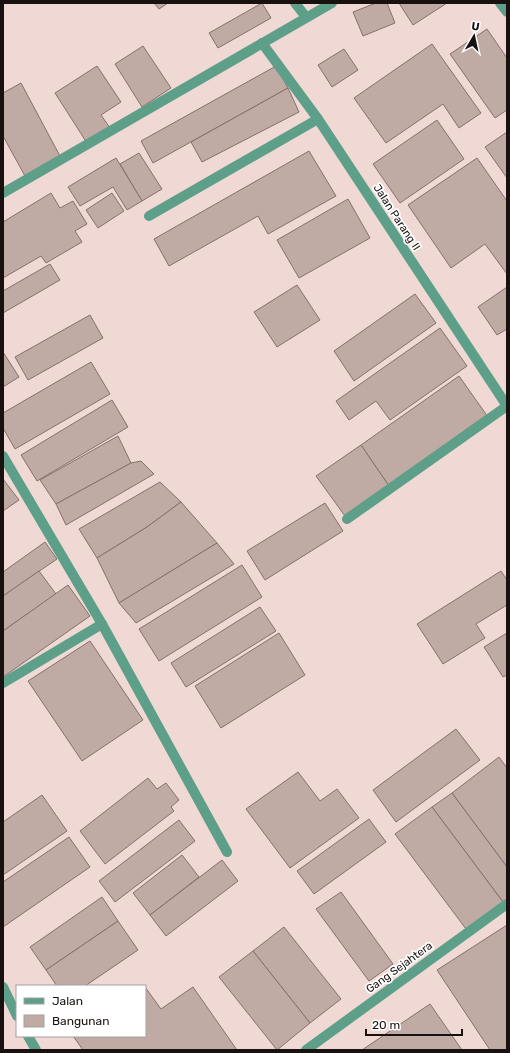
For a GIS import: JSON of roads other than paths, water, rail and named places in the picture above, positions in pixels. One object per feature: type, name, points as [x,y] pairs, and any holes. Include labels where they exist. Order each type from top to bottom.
[{"type":"street","points":[[295,3],[306,17]]},
{"type":"street","points":[[3,193],[332,3]]},
{"type":"street","points":[[500,3],[507,12]]},
{"type":"street","name":"Jalan Parang II","points":[[262,43],[318,119],[507,406]]},
{"type":"street","points":[[149,216],[318,119]]},
{"type":"street","points":[[347,519],[507,406]]},
{"type":"street","points":[[3,456],[102,624],[227,852]]},
{"type":"street","points":[[3,683],[102,624]]},
{"type":"street","name":"Gang Sejahtera","points":[[306,1050],[507,904]]},
{"type":"street","points":[[4,993],[16,1014]]},
{"type":"street","points":[[29,1037],[36,1050]]}]
